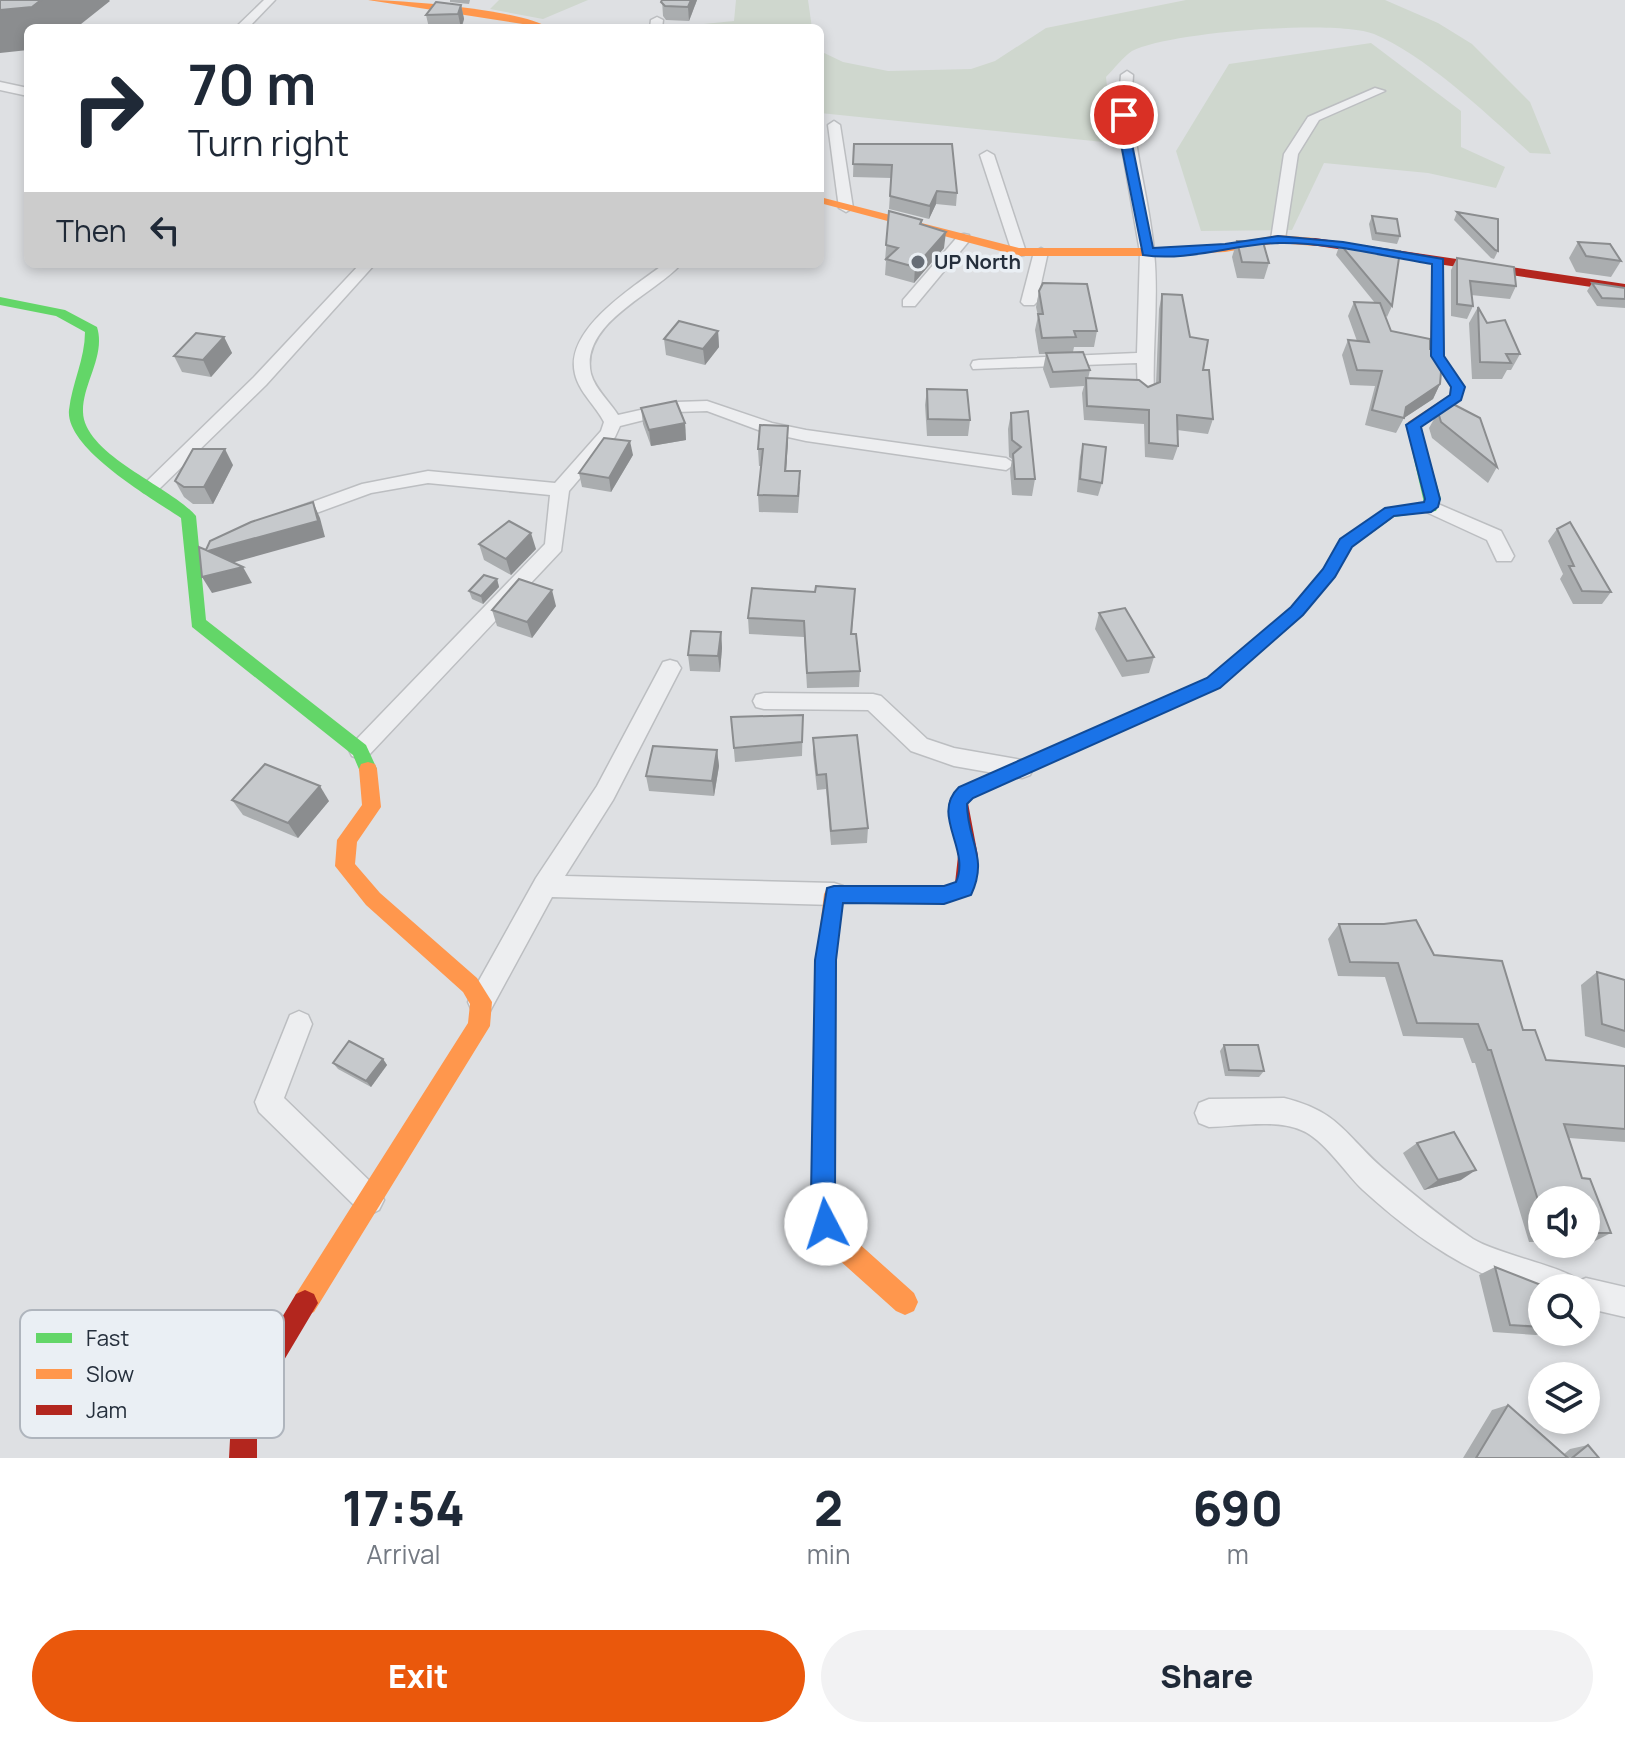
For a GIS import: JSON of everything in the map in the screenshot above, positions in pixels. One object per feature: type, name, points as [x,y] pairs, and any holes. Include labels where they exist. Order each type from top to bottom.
[{"type":"street","points":[[245,24],[270,0]]},
{"type":"street","points":[[372,0],[525,20],[534,24]]},
{"type":"street","points":[[1127,75],[1123,97],[1124,134],[1147,252],[1143,358],[1146,394]]},
{"type":"street","points":[[0,86],[22,91]]},
{"type":"street","points":[[1278,239],[1291,154],[1314,117],[1379,91]]},
{"type":"street","points":[[834,125],[846,208]]},
{"type":"street","points":[[987,155],[1019,252]]},
{"type":"street","points":[[824,201],[1019,252],[1147,252],[1225,248],[1278,239],[1343,245],[1625,288]]},
{"type":"street","points":[[909,303],[964,238]]},
{"type":"street","points":[[1029,302],[1041,252]]},
{"type":"street","points":[[1431,507],[1433,499],[1413,425],[1456,397],[1458,387],[1437,356],[1438,261]]},
{"type":"street","points":[[150,488],[260,381],[364,268]]},
{"type":"street","points":[[613,422],[582,374],[580,358],[584,344],[593,329],[669,268]]},
{"type":"street","points":[[0,301],[54,311],[80,320],[92,330],[93,348],[76,414],[84,434],[131,480],[150,488],[188,516],[201,555],[198,623],[360,750],[368,766],[372,807],[347,840],[345,866],[373,899],[470,985],[481,1002]]},
{"type":"street","points":[[979,365],[1143,358]]},
{"type":"street","points":[[613,422],[680,406],[708,405],[767,428],[789,433],[869,447],[1006,464]]},
{"type":"street","points":[[360,750],[554,546],[560,490],[609,433],[613,422]]},
{"type":"street","points":[[278,521],[368,488],[428,477],[560,490]]},
{"type":"street","points":[[545,886],[944,895],[964,889],[970,874],[969,853],[958,819],[958,801],[966,793],[1213,683],[1297,611],[1329,573],[1346,543],[1390,512],[1431,507],[1494,536],[1504,556]]},
{"type":"street","points":[[284,1337],[479,1026],[481,1002],[545,886],[605,793],[670,668]]},
{"type":"street","points":[[764,701],[873,702],[919,745],[954,757],[1022,769]]},
{"type":"street","points":[[834,894],[826,960],[823,1196],[826,1224],[837,1241],[905,1302]]},
{"type":"street","points":[[299,1024],[269,1102],[369,1200]]},
{"type":"street","points":[[1209,1113],[1284,1112],[1309,1118],[1322,1127],[1374,1180],[1463,1250],[1504,1270],[1528,1277]]},
{"type":"street","points":[[1600,1296],[1625,1302]]},
{"type":"street","points":[[243,1458],[244,1438]]},
{"type":"shaded area","points":[[499,0],[588,0],[543,19],[490,9]]},
{"type":"shaded area","points":[[736,0],[808,0],[811,24],[704,24],[734,21]]},
{"type":"shaded area","points":[[1186,0],[1385,0],[1438,23],[1472,44],[1530,102],[1551,154],[1530,153],[1455,87],[1394,44],[1374,34],[1325,28],[1215,33],[1151,44],[1132,51],[1106,77],[1113,143],[824,113],[824,53],[843,62],[888,71],[971,69],[995,61],[1046,28]]},
{"type":"shaded area","points":[[1371,43],[1461,111],[1461,147],[1505,167],[1496,188],[1428,173],[1324,163],[1292,230],[1201,231],[1176,151],[1229,64]]},
{"type":"building","points":[[0,0],[41,0],[32,7],[0,10]]},
{"type":"building","points":[[662,0],[691,0],[688,7],[665,6]]},
{"type":"building","points":[[436,2],[461,5],[458,14],[426,15]]},
{"type":"building","points":[[854,144],[952,144],[957,193],[937,191],[930,206],[890,196],[892,165],[853,164]]},
{"type":"building","points":[[889,211],[922,220],[920,224],[946,232],[915,267],[886,259],[898,248],[886,245]]},
{"type":"building","points":[[1457,212],[1498,219],[1498,251],[1495,250]]},
{"type":"building","points":[[1372,216],[1397,219],[1400,236],[1376,233]]},
{"type":"building","points":[[1237,241],[1263,242],[1269,263],[1242,262]]},
{"type":"building","points":[[1578,242],[1610,244],[1621,261],[1586,256]]},
{"type":"building","points":[[1340,244],[1400,251],[1392,306]]},
{"type":"building","points":[[1457,258],[1514,267],[1516,286],[1470,281],[1473,306],[1457,304]]},
{"type":"building","points":[[1043,283],[1087,284],[1097,331],[1074,331],[1076,337],[1042,338],[1038,314],[1043,314],[1039,291]]},
{"type":"building","points":[[1592,283],[1625,288],[1625,299],[1602,298]]},
{"type":"building","points":[[1162,294],[1182,295],[1190,337],[1208,340],[1203,370],[1209,370],[1213,419],[1177,415],[1178,446],[1149,443],[1149,410],[1087,406],[1086,378],[1139,380],[1148,387],[1160,382]]},
{"type":"building","points":[[1354,302],[1380,303],[1391,331],[1430,339],[1430,349],[1435,349],[1442,360],[1440,384],[1406,407],[1404,418],[1372,410],[1382,371],[1357,370],[1348,340],[1369,342]]},
{"type":"building","points":[[1478,307],[1487,323],[1505,320],[1520,354],[1506,354],[1511,363],[1480,362]]},
{"type":"building","points":[[679,321],[718,331],[703,349],[664,339]]},
{"type":"building","points":[[196,333],[224,337],[203,360],[174,356]]},
{"type":"building","points":[[1083,352],[1090,370],[1053,372],[1046,353]]},
{"type":"building","points":[[927,389],[967,390],[970,420],[928,419]]},
{"type":"building","points":[[676,401],[685,423],[649,430],[641,408]]},
{"type":"building","points":[[1451,403],[1480,418],[1497,467],[1441,422],[1438,412]]},
{"type":"building","points":[[1028,411],[1035,479],[1015,479],[1013,454],[1021,447],[1012,440],[1011,413]]},
{"type":"building","points":[[760,425],[788,426],[785,471],[800,471],[798,496],[758,495],[763,449],[758,449]]},
{"type":"building","points":[[604,438],[630,441],[609,478],[579,473]]},
{"type":"building","points":[[1083,444],[1106,447],[1102,483],[1080,479]]},
{"type":"building","points":[[193,449],[225,449],[204,487],[184,487],[175,481]]},
{"type":"building","points":[[313,502],[318,521],[208,551],[243,567],[202,577],[199,547],[206,550],[210,541],[251,522]]},
{"type":"building","points":[[509,521],[531,533],[506,559],[479,544]]},
{"type":"building","points":[[1570,522],[1611,592],[1582,591],[1569,566],[1574,566],[1557,529]]},
{"type":"building","points":[[484,575],[497,579],[481,596],[469,591]]},
{"type":"building","points":[[519,579],[552,590],[527,622],[492,610]]},
{"type":"building","points":[[816,586],[855,589],[851,634],[856,634],[860,671],[807,673],[804,621],[748,618],[752,588],[815,592]]},
{"type":"building","points":[[1125,608],[1154,657],[1127,661],[1099,613]]},
{"type":"building","points":[[691,631],[721,632],[718,656],[688,655]]},
{"type":"building","points":[[803,715],[802,742],[734,748],[731,717]]},
{"type":"building","points":[[857,735],[868,828],[831,831],[826,774],[817,775],[813,738]]},
{"type":"building","points":[[653,746],[717,750],[712,781],[646,776]]},
{"type":"building","points":[[265,764],[320,786],[288,823],[232,800]]},
{"type":"building","points":[[1416,920],[1434,955],[1502,961],[1523,1030],[1535,1030],[1546,1060],[1625,1066],[1625,1129],[1564,1124],[1582,1178],[1590,1179],[1593,1186],[1534,1186],[1491,1050],[1488,1050],[1478,1024],[1417,1023],[1398,963],[1350,962],[1339,924]]},
{"type":"building","points":[[1597,972],[1625,980],[1625,1031],[1602,1024]]},
{"type":"building","points":[[349,1041],[383,1059],[366,1081],[333,1063]]},
{"type":"building","points":[[1224,1045],[1258,1045],[1264,1071],[1229,1070]]},
{"type":"building","points":[[1454,1132],[1476,1170],[1438,1180],[1417,1143]]},
{"type":"building","points":[[1600,1205],[1611,1233],[1600,1233]]},
{"type":"building","points":[[1495,1267],[1528,1280],[1528,1326],[1510,1325]]},
{"type":"building","points":[[1508,1405],[1528,1423],[1528,1434],[1541,1434],[1568,1458],[1476,1458]]},
{"type":"building","points":[[1588,1445],[1599,1458],[1572,1458]]},
{"type":"traffic: fast","points":[[0,301],[60,313],[92,330],[92,345],[76,412],[81,428],[91,442],[123,471],[188,516],[198,623],[360,750],[368,769]]},
{"type":"traffic: fast","points":[[1201,688],[1213,683],[1297,611],[1329,573],[1346,543],[1390,512],[1431,507],[1433,499],[1415,433]]},
{"type":"traffic: slow","points":[[372,0],[525,20],[534,24]]},
{"type":"traffic: slow","points":[[824,201],[1019,252],[1147,252],[1225,248],[1278,239],[1315,242]]},
{"type":"traffic: slow","points":[[1415,433],[1413,425],[1456,397],[1458,387],[1437,356],[1438,261]]},
{"type":"traffic: slow","points":[[305,1303],[479,1026],[481,1002],[470,985],[373,899],[345,866],[347,840],[372,807],[368,769]]},
{"type":"traffic: slow","points":[[845,894],[834,894],[826,960],[823,1196],[826,1224],[837,1241],[905,1302]]},
{"type":"traffic: jam","points":[[1315,242],[1625,288]]},
{"type":"traffic: jam","points":[[845,894],[944,895],[964,889],[968,856],[958,801],[966,793],[1201,688]]},
{"type":"traffic: jam","points":[[284,1337],[305,1303]]},
{"type":"traffic: jam","points":[[243,1458],[244,1438]]},
{"type":"place","name":"UP North","points":[[918,262]]},
{"type":"route","points":[[826,1224],[823,1196],[826,960],[834,894],[944,895],[964,889],[970,874],[969,853],[958,819],[958,801],[966,793],[1213,683],[1297,611],[1329,573],[1346,543],[1390,512],[1431,507],[1433,499],[1413,425],[1456,397],[1458,387],[1437,356],[1438,261],[1343,245],[1278,239],[1225,248],[1147,252],[1124,134],[1124,115]]}]
